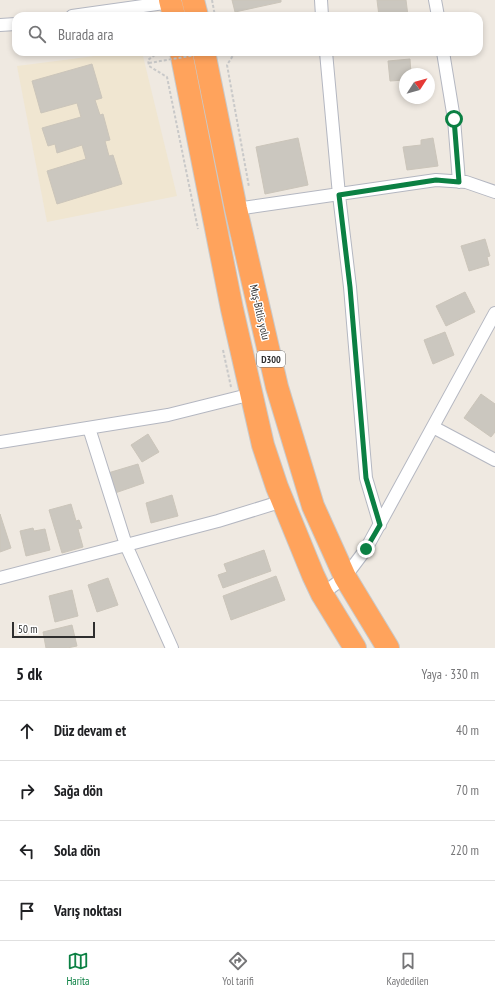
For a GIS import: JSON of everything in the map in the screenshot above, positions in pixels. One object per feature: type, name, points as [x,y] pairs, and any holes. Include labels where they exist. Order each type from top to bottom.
[{"type":"highway","points":[[194,0],[196,12]]},
{"type":"highway","name":"D300","points":[[182,56],[232,309],[263,445],[283,501],[322,594],[355,648]]},
{"type":"highway","name":"Muş-Bitlis yolu","points":[[205,56],[244,208],[277,386],[313,506],[345,577],[388,648]]},
{"type":"street","points":[[321,0],[322,12]]},
{"type":"street","points":[[435,0],[437,12]]},
{"type":"street","points":[[112,12],[172,6]]},
{"type":"street","points":[[0,25],[12,24]]},
{"type":"street","points":[[326,56],[339,195],[350,287],[366,478],[380,525]]},
{"type":"street","points":[[445,56],[454,119],[459,182]]},
{"type":"street","points":[[244,208],[436,180],[466,182],[495,192]]},
{"type":"street","points":[[322,594],[345,577],[366,549],[495,313]]},
{"type":"street","points":[[0,442],[168,414],[252,394]]},
{"type":"street","points":[[89,428],[126,545],[172,648]]},
{"type":"street","points":[[433,428],[495,460]]},
{"type":"street","points":[[0,578],[218,521],[283,501]]},
{"type":"path","points":[[212,0],[214,12]]},
{"type":"path","points":[[154,56],[148,60],[149,66],[167,78]]},
{"type":"path","points":[[149,63],[190,56]]},
{"type":"path","points":[[233,56],[227,65],[244,208]]},
{"type":"shaded area","points":[[95,56],[143,56],[177,196],[47,222],[17,66]]},
{"type":"building","points":[[232,0],[281,0],[281,2],[235,12]]},
{"type":"building","points":[[377,0],[406,0],[408,12],[378,12]]},
{"type":"building","points":[[410,59],[411,68],[399,68],[399,80],[390,81],[388,61]]},
{"type":"building","points":[[92,64],[102,98],[95,100],[100,115],[103,114],[110,140],[105,141],[109,156],[113,155],[122,184],[57,204],[47,171],[86,159],[82,145],[57,153],[55,144],[48,146],[42,128],[81,117],[77,103],[41,113],[32,81]]},
{"type":"building","points":[[298,138],[308,185],[265,194],[256,147]]},
{"type":"building","points":[[433,138],[438,166],[407,170],[403,147],[421,145],[421,140]]},
{"type":"building","points":[[485,239],[490,256],[487,257],[489,265],[469,271],[461,246]]},
{"type":"building","points":[[465,292],[475,312],[446,326],[436,306]]},
{"type":"building","points":[[445,332],[454,355],[433,364],[424,340]]},
{"type":"building","points":[[481,394],[495,404],[495,432],[491,437],[464,418]]},
{"type":"building","points":[[148,434],[159,452],[142,462],[131,445]]},
{"type":"building","points":[[138,464],[144,483],[115,493],[108,473]]},
{"type":"building","points":[[172,495],[178,516],[151,523],[146,503]]},
{"type":"building","points":[[71,504],[76,521],[79,520],[82,528],[78,529],[83,547],[62,553],[49,510]]},
{"type":"building","points":[[0,514],[11,548],[0,552]]},
{"type":"building","points":[[33,528],[34,531],[45,529],[50,550],[26,556],[20,531]]},
{"type":"building","points":[[264,550],[271,571],[223,588],[218,575],[227,572],[224,564]]},
{"type":"building","points":[[276,576],[285,600],[231,620],[223,596]]},
{"type":"building","points":[[108,578],[118,605],[97,612],[88,585]]},
{"type":"building","points":[[72,590],[78,616],[55,622],[49,596]]},
{"type":"building","points":[[72,625],[77,646],[67,648],[46,648],[43,632]]},
{"type":"route","points":[[366,549],[380,525],[366,478],[350,287],[339,195],[436,180],[459,182],[454,119]]}]
